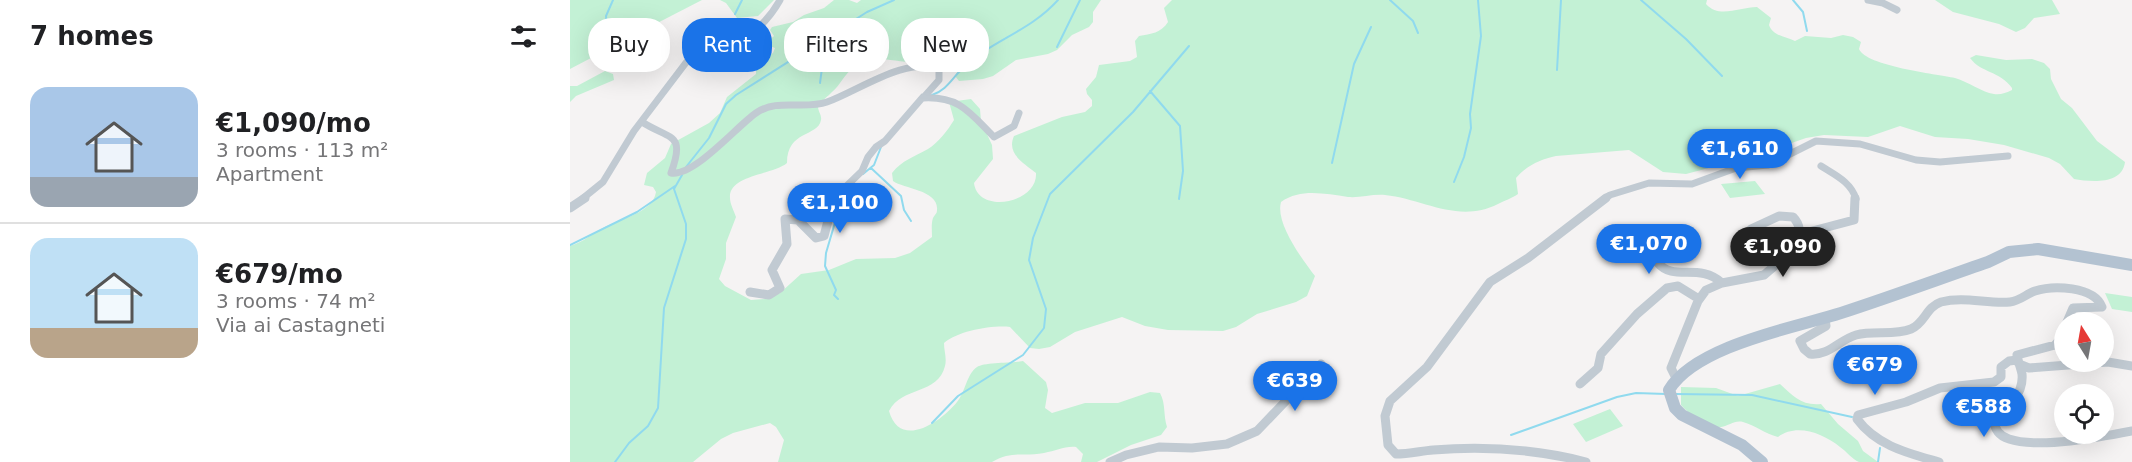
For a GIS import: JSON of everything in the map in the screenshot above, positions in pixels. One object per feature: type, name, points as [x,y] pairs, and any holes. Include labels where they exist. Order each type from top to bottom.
[{"type":"main road","points":[[1762,462],[1742,445],[1682,415],[1675,408],[1669,390],[1676,378],[1702,360],[1742,343],[1824,318],[2017,250],[2054,252],[2117,266],[2132,265]]},
{"type":"street","points":[[570,208],[603,182],[642,122],[688,60],[693,56],[734,45],[746,38],[770,19],[780,0]]},
{"type":"street","points":[[1868,0],[1883,3],[1897,10]]},
{"type":"street","points":[[642,122],[666,133],[676,143],[677,157],[671,173],[675,174],[695,165],[757,112],[774,105],[823,104],[884,76],[917,67],[936,66],[941,74],[939,80],[885,141],[876,147],[868,157],[862,171],[832,199],[832,214],[824,236],[814,237],[810,230],[798,220],[785,219],[787,244],[772,270],[780,288],[769,295],[750,292]]},
{"type":"street","points":[[923,97],[940,96],[963,105],[994,137],[1014,126],[1019,113]]},
{"type":"street","points":[[1586,462],[1555,453],[1535,451],[1432,450],[1396,454],[1388,445],[1384,416],[1390,401],[1426,367],[1490,282],[1528,258],[1610,195],[1649,183],[1692,184],[1736,168],[1768,165],[1816,141],[1860,144],[1916,160],[1940,162],[2008,156]]},
{"type":"street","points":[[1801,234],[1854,220],[1856,195],[1850,186],[1821,166]]},
{"type":"street","points":[[1676,378],[1671,368],[1700,298],[1706,290],[1722,283],[1769,272],[1799,245],[1801,234],[1797,219],[1788,214],[1774,217],[1751,229]]},
{"type":"street","points":[[1687,242],[1677,244],[1660,258],[1658,263],[1661,268],[1668,272],[1700,271],[1716,275],[1722,283]]},
{"type":"street","points":[[1580,384],[1598,368],[1601,354],[1629,322],[1667,288],[1678,285],[1700,298]]},
{"type":"street","points":[[1824,318],[1826,326],[1800,341],[1809,354],[1818,355],[1836,347],[1851,336],[1868,332],[1907,330],[1916,326],[1926,310],[1933,305],[1954,299],[2014,303],[2035,290],[2047,288],[2087,294],[2100,302],[2102,307],[2097,309],[2080,306],[2073,308],[2071,312]]},
{"type":"street","points":[[2054,346],[2017,355],[2023,377],[2014,402],[1993,418],[1993,426],[1999,434],[2011,440],[2054,440],[2131,432]]},
{"type":"street","points":[[1939,462],[1907,454],[1873,436],[1860,425],[1858,415],[1895,406],[1940,388],[1994,382],[2001,377],[2001,367],[2009,361],[2018,362],[2029,368],[2108,362],[2132,366]]},
{"type":"street","points":[[1110,462],[1126,455],[1160,447],[1192,448],[1227,444],[1257,431],[1321,364]]},
{"type":"green space","points":[[570,0],[702,0],[667,18],[588,18],[588,60],[570,69]]},
{"type":"green space","points":[[720,0],[774,0],[758,16],[737,18],[726,3]]},
{"type":"green space","points":[[834,0],[849,0],[857,3],[861,0],[1101,0],[1093,12],[1093,22],[1089,27],[1072,35],[1057,50],[1016,60],[993,76],[959,81],[955,76],[958,72],[989,72],[989,18],[901,18],[901,61],[889,60],[889,18],[799,18],[824,8]]},
{"type":"green space","points":[[1172,0],[1707,0],[1706,4],[1711,8],[1723,12],[1757,7],[1771,18],[1769,25],[1771,29],[1784,37],[1795,41],[1805,36],[1853,37],[1861,42],[1859,49],[1864,55],[1874,60],[1887,65],[1955,78],[1994,94],[2005,93],[2012,88],[2002,78],[1980,67],[1970,58],[1976,55],[2006,60],[2032,59],[2044,63],[2050,69],[2051,79],[2061,99],[2072,108],[2097,141],[2125,162],[2123,169],[2112,178],[2097,181],[2074,179],[2060,164],[2049,158],[2004,145],[1968,139],[1935,137],[1900,126],[1868,137],[1824,135],[1783,146],[1751,150],[1720,165],[1686,174],[1663,172],[1629,150],[1556,156],[1524,170],[1516,178],[1518,194],[1515,196],[1483,210],[1469,212],[1385,195],[1353,197],[1305,193],[1281,202],[1280,211],[1291,240],[1315,276],[1307,296],[1296,302],[1257,314],[1236,327],[1223,331],[1168,330],[1145,326],[1122,317],[1075,332],[1050,347],[1039,349],[1030,348],[1010,327],[985,328],[966,332],[944,343],[945,366],[935,382],[902,398],[889,411],[894,423],[902,429],[911,431],[921,429],[950,410],[962,393],[970,374],[977,367],[986,364],[1023,361],[1046,382],[1048,390],[1045,408],[1052,413],[1085,403],[1118,403],[1150,392],[1160,393],[1167,427],[1161,435],[1131,445],[1097,462],[1081,462],[1083,454],[1076,447],[1072,447],[1037,454],[1006,456],[992,462],[778,462],[784,440],[776,427],[770,423],[733,433],[721,439],[693,462],[570,462],[570,246],[649,205],[656,192],[653,187],[644,185],[647,173],[665,158],[671,144],[709,123],[720,113],[727,97],[756,72],[772,72],[772,54],[775,48],[772,47],[774,36],[772,27],[784,24],[784,72],[848,72],[818,106],[821,118],[819,125],[797,139],[788,152],[787,163],[743,180],[731,190],[730,200],[736,217],[726,243],[726,259],[719,279],[725,286],[751,300],[765,299],[780,293],[801,274],[829,270],[856,259],[895,258],[910,253],[932,237],[932,223],[937,211],[933,198],[893,181],[892,173],[904,162],[932,146],[946,132],[954,120],[949,102],[971,99],[980,109],[981,121],[992,145],[993,159],[974,183],[978,193],[996,202],[1018,198],[1028,192],[1034,183],[1036,173],[1014,153],[1012,142],[1014,136],[1062,117],[1085,112],[1092,106],[1092,100],[1086,89],[1096,77],[1099,65],[1130,61],[1137,57],[1135,41],[1139,36],[1155,32],[1165,26],[1168,22],[1164,8]]},
{"type":"green space","points":[[1935,0],[2052,0],[2060,14],[2034,18],[2025,28],[2016,32],[1999,24],[1953,12]]},
{"type":"green space","points":[[603,72],[613,74],[614,80],[576,96],[570,102],[570,86],[577,86]]},
{"type":"green space","points":[[1755,181],[1765,194],[1730,198],[1721,184]]},
{"type":"green space","points":[[2105,293],[2132,297],[2132,312],[2112,309]]},
{"type":"green space","points":[[1780,384],[1803,402],[1821,404],[1838,424],[1858,441],[1863,451],[1878,462],[1859,462],[1826,438],[1801,430],[1778,437],[1743,422],[1715,427],[1694,417],[1681,405],[1681,387],[1716,388],[1738,396]]},
{"type":"green space","points":[[1610,409],[1623,426],[1586,442],[1573,424]]},
{"type":"waterway","points":[[606,18],[613,0]]},
{"type":"waterway","points":[[735,14],[742,0]]},
{"type":"waterway","points":[[686,167],[709,138],[726,104],[736,95],[867,12],[894,0]]},
{"type":"waterway","points":[[932,95],[946,87],[974,58],[1035,20],[1058,0]]},
{"type":"waterway","points":[[1057,47],[1080,0]]},
{"type":"waterway","points":[[1390,0],[1413,21],[1418,33]]},
{"type":"waterway","points":[[1454,182],[1464,157],[1471,128],[1470,114],[1481,36],[1478,0]]},
{"type":"waterway","points":[[1557,70],[1561,0]]},
{"type":"waterway","points":[[1641,0],[1686,39],[1722,76]]},
{"type":"waterway","points":[[1793,0],[1803,12],[1807,31]]},
{"type":"waterway","points":[[1332,163],[1354,64],[1371,27]]},
{"type":"waterway","points":[[1150,91],[1189,46]]},
{"type":"waterway","points":[[820,83],[821,72]]},
{"type":"waterway","points":[[932,423],[958,396],[1023,355],[1044,328],[1046,309],[1029,260],[1033,238],[1050,194],[1133,112],[1150,91]]},
{"type":"waterway","points":[[1150,91],[1180,126],[1183,171],[1179,199]]},
{"type":"waterway","points":[[863,174],[874,165],[881,147]]},
{"type":"waterway","points":[[871,168],[901,196],[904,210],[911,221]]},
{"type":"waterway","points":[[615,462],[629,443],[648,426],[658,408],[664,308],[686,239],[686,224],[674,189],[682,175]]},
{"type":"waterway","points":[[570,245],[637,212],[675,186]]},
{"type":"waterway","points":[[838,299],[834,295],[836,290],[825,266],[826,253],[844,192]]},
{"type":"waterway","points":[[1511,435],[1617,397],[1636,393],[1666,394]]},
{"type":"waterway","points":[[1675,394],[1752,395],[1852,417]]},
{"type":"waterway","points":[[1878,462],[1880,448]]}]
